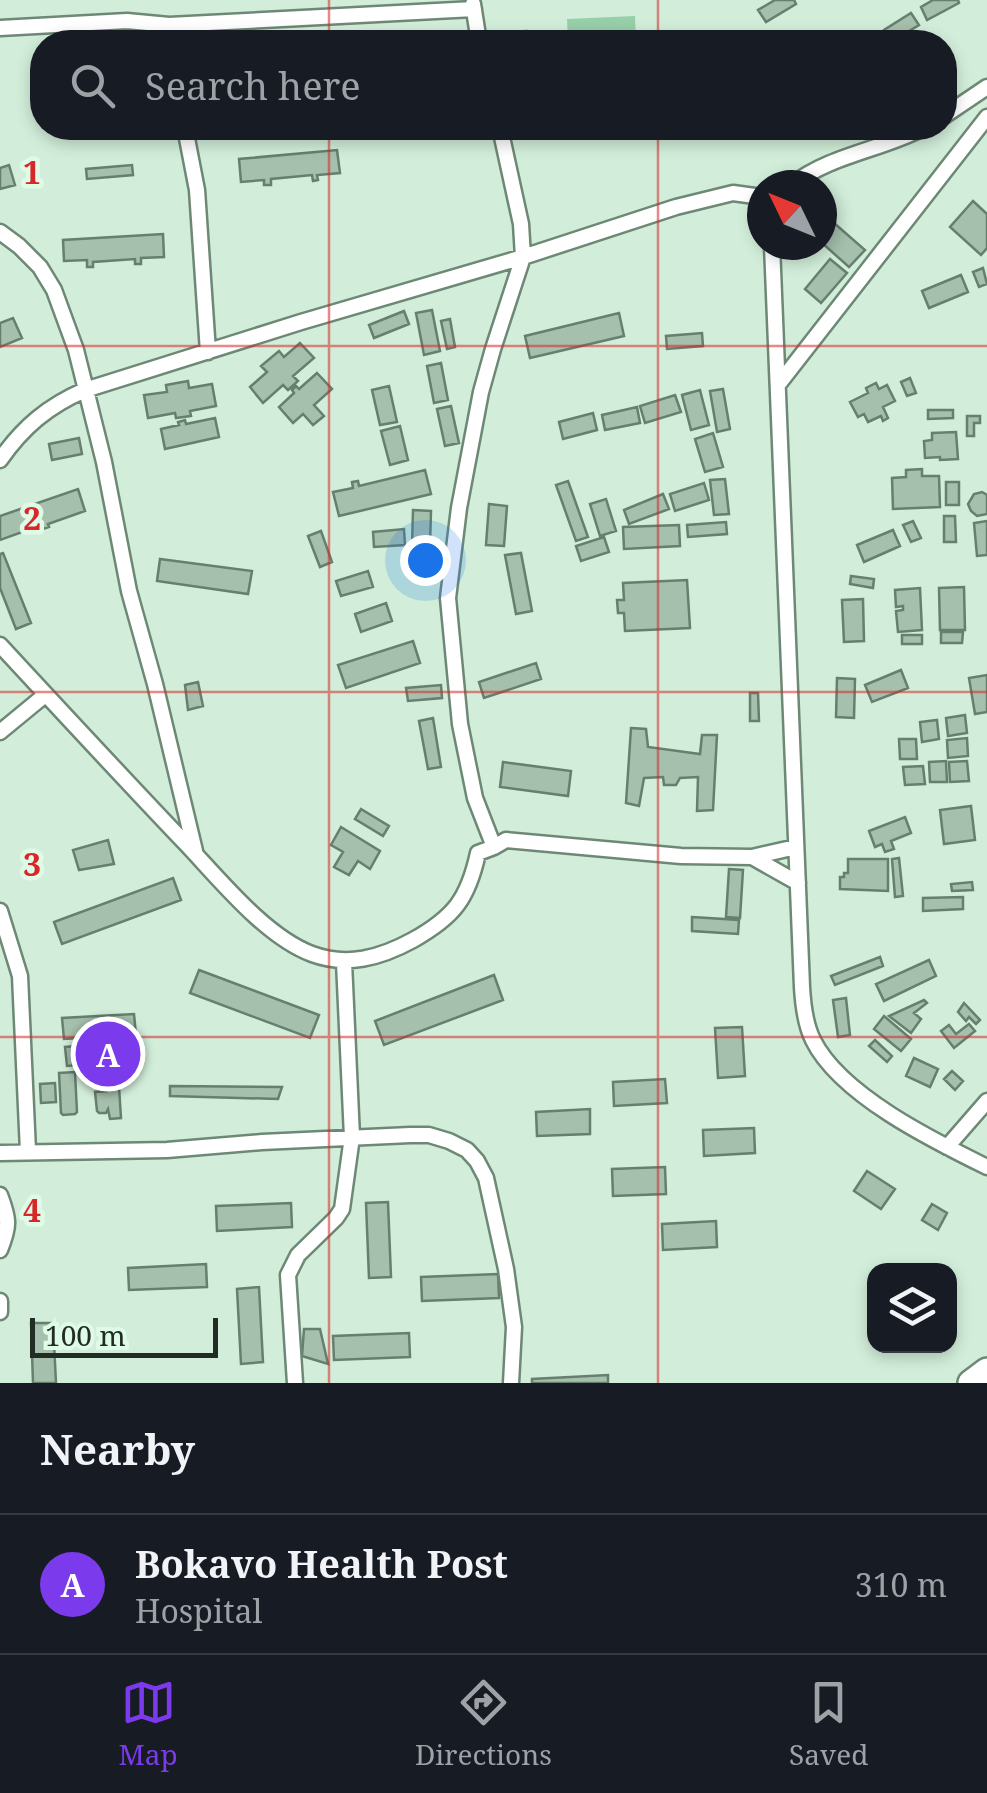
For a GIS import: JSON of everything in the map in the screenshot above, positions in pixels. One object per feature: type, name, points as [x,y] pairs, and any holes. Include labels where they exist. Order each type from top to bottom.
[{"type":"highway","points":[[971,1383],[987,1371]]},
{"type":"street","points":[[0,28],[126,22],[170,25],[473,5],[477,30]]},
{"type":"street","points":[[170,25],[171,30]]},
{"type":"street","points":[[957,107],[987,87]]},
{"type":"street","points":[[778,385],[987,117]]},
{"type":"street","points":[[187,140],[196,190],[208,352]]},
{"type":"street","points":[[494,847],[475,798],[460,724],[448,598],[459,508],[481,392],[523,257],[521,224],[503,140]]},
{"type":"street","points":[[813,170],[892,140]]},
{"type":"street","points":[[0,460],[33,421],[85,390],[676,208],[733,193],[747,195]]},
{"type":"street","points":[[0,232],[40,268],[54,290],[76,350],[104,462],[129,592],[196,854]]},
{"type":"street","points":[[773,260],[807,1026],[827,1062],[859,1090],[915,1129],[987,1167]]},
{"type":"street","points":[[0,645],[276,934],[311,954],[344,962],[404,945],[445,920],[465,895],[478,854],[506,840],[681,856],[752,857],[796,846]]},
{"type":"street","points":[[0,732],[45,695]]},
{"type":"street","points":[[752,857],[798,883]]},
{"type":"street","points":[[0,911],[20,976],[28,1151]]},
{"type":"street","points":[[295,1383],[288,1275],[298,1255],[342,1209],[352,1137],[344,962]]},
{"type":"street","points":[[947,1147],[987,1101]]},
{"type":"street","points":[[0,1153],[167,1150],[352,1137],[429,1135],[449,1140],[478,1161],[486,1178],[514,1327],[511,1383]]},
{"type":"street","points":[[0,1195],[8,1227],[0,1250]]},
{"type":"green space","points":[[635,16],[636,30],[567,30],[567,19]]},
{"type":"building","points":[[775,0],[794,0],[796,4],[766,22],[758,10]]},
{"type":"building","points":[[933,0],[959,3],[927,20],[921,7]]},
{"type":"building","points":[[911,13],[919,25],[911,30],[884,30]]},
{"type":"building","points":[[337,150],[340,173],[317,175],[318,180],[313,181],[312,175],[271,179],[271,185],[264,185],[264,180],[241,182],[239,159]]},
{"type":"building","points":[[9,165],[15,185],[0,189],[0,168]]},
{"type":"building","points":[[132,165],[133,175],[87,179],[86,169]]},
{"type":"building","points":[[973,201],[987,214],[987,248],[981,255],[950,227]]},
{"type":"building","points":[[837,226],[865,250],[849,267],[837,256]]},
{"type":"building","points":[[163,234],[164,257],[141,258],[141,264],[135,264],[135,259],[93,262],[93,267],[87,267],[87,260],[64,261],[63,240]]},
{"type":"building","points":[[829,260],[847,273],[821,303],[805,289]]},
{"type":"building","points":[[983,268],[987,284],[979,287],[973,272]]},
{"type":"building","points":[[961,275],[968,292],[929,308],[922,291]]},
{"type":"building","points":[[432,310],[440,351],[424,355],[416,313]]},
{"type":"building","points":[[404,311],[409,324],[374,338],[369,325]]},
{"type":"building","points":[[619,313],[624,336],[530,358],[525,336]]},
{"type":"building","points":[[13,318],[22,338],[0,347],[0,323]]},
{"type":"building","points":[[450,319],[455,347],[447,349],[441,321]]},
{"type":"building","points":[[702,333],[703,346],[667,349],[666,336]]},
{"type":"building","points":[[300,343],[314,358],[293,376],[298,381],[288,390],[283,385],[263,403],[250,387],[267,372],[261,366],[279,351],[284,357]]},
{"type":"building","points":[[441,363],[448,400],[434,403],[427,366]]},
{"type":"building","points":[[317,373],[332,389],[314,405],[324,416],[313,425],[303,414],[293,423],[279,407],[296,386],[299,389]]},
{"type":"building","points":[[910,378],[916,393],[907,396],[901,382]]},
{"type":"building","points":[[188,381],[189,388],[212,384],[216,406],[190,411],[191,416],[176,418],[175,413],[148,418],[144,395],[167,392],[166,385]]},
{"type":"building","points":[[876,383],[879,389],[887,385],[895,401],[883,407],[888,418],[883,421],[881,416],[868,422],[864,414],[858,417],[850,402],[868,393],[866,388]]},
{"type":"building","points":[[389,386],[397,422],[380,425],[372,390]]},
{"type":"building","points":[[723,389],[730,429],[717,432],[710,391]]},
{"type":"building","points":[[700,390],[709,425],[691,430],[682,395]]},
{"type":"building","points":[[675,395],[681,412],[645,423],[640,406]]},
{"type":"building","points":[[451,406],[459,443],[445,446],[437,409]]},
{"type":"building","points":[[637,407],[640,423],[605,430],[602,415]]},
{"type":"building","points":[[928,410],[953,410],[953,418],[928,419]]},
{"type":"building","points":[[593,413],[597,430],[563,439],[559,422]]},
{"type":"building","points":[[967,416],[980,416],[980,423],[974,423],[974,436],[967,436]]},
{"type":"building","points":[[215,418],[219,437],[165,449],[161,429],[185,420],[186,424]]},
{"type":"building","points":[[400,426],[408,460],[390,465],[381,431]]},
{"type":"building","points":[[956,432],[958,459],[925,458],[924,441],[932,440],[932,433]]},
{"type":"building","points":[[713,433],[723,467],[705,472],[695,439]]},
{"type":"building","points":[[79,438],[82,454],[52,460],[49,444]]},
{"type":"building","points":[[922,469],[922,476],[939,476],[940,507],[893,509],[892,478],[906,477],[906,470]]},
{"type":"building","points":[[425,470],[431,494],[339,516],[333,492],[353,488],[352,482],[358,481],[359,486]]},
{"type":"building","points":[[725,479],[729,514],[714,515],[710,480]]},
{"type":"building","points":[[568,481],[588,537],[576,541],[556,485]]},
{"type":"building","points":[[946,482],[959,482],[959,505],[946,505]]},
{"type":"building","points":[[704,483],[709,500],[675,511],[670,494]]},
{"type":"building","points":[[78,489],[85,511],[48,524],[49,527],[37,531],[36,527],[0,540],[0,516]]},
{"type":"building","points":[[663,494],[669,509],[629,524],[624,510]]},
{"type":"building","points":[[974,494],[987,495],[987,514],[977,516],[968,504]]},
{"type":"building","points":[[606,499],[616,531],[600,536],[590,504]]},
{"type":"building","points":[[489,504],[507,506],[504,546],[486,545]]},
{"type":"building","points":[[413,510],[431,511],[430,546],[412,546]]},
{"type":"building","points":[[944,516],[955,516],[956,542],[944,542]]},
{"type":"building","points":[[913,521],[921,538],[911,542],[903,525]]},
{"type":"building","points":[[987,521],[987,555],[977,556],[974,523]]},
{"type":"building","points":[[726,522],[727,534],[688,537],[687,525]]},
{"type":"building","points":[[679,525],[680,546],[624,549],[623,527]]},
{"type":"building","points":[[404,529],[405,545],[374,547],[373,532]]},
{"type":"building","points":[[893,530],[900,546],[864,562],[857,545]]},
{"type":"building","points":[[321,531],[332,562],[320,567],[308,536]]},
{"type":"building","points":[[604,537],[609,552],[581,561],[576,546]]},
{"type":"building","points":[[3,553],[31,623],[16,629],[0,588]]},
{"type":"building","points":[[521,553],[532,611],[516,614],[505,555]]},
{"type":"building","points":[[160,559],[252,571],[248,594],[157,581]]},
{"type":"building","points":[[368,571],[373,587],[341,596],[336,581]]},
{"type":"building","points":[[851,576],[874,579],[873,588],[850,584]]},
{"type":"building","points":[[687,580],[690,628],[625,631],[624,613],[618,613],[617,600],[624,600],[623,583]]},
{"type":"building","points":[[964,587],[965,630],[940,630],[939,588]]},
{"type":"building","points":[[920,588],[922,630],[898,632],[896,611],[903,610],[903,606],[896,607],[895,590]]},
{"type":"building","points":[[863,599],[864,641],[844,642],[842,600]]},
{"type":"building","points":[[386,603],[392,621],[361,632],[355,614]]},
{"type":"building","points":[[941,632],[963,632],[962,643],[941,643]]},
{"type":"building","points":[[902,635],[922,635],[922,644],[902,644]]},
{"type":"building","points":[[413,641],[420,663],[346,688],[338,665]]},
{"type":"building","points":[[536,663],[541,679],[484,698],[479,682]]},
{"type":"building","points":[[901,670],[908,688],[872,702],[865,685]]},
{"type":"building","points":[[987,675],[987,712],[975,714],[969,678]]},
{"type":"building","points":[[837,678],[855,679],[854,718],[836,717]]},
{"type":"building","points":[[198,682],[203,706],[188,710],[185,685]]},
{"type":"building","points":[[441,685],[442,698],[408,701],[406,688]]},
{"type":"building","points":[[750,693],[758,693],[759,721],[750,721]]},
{"type":"building","points":[[965,715],[967,733],[948,736],[946,718]]},
{"type":"building","points":[[433,718],[441,767],[428,769],[419,721]]},
{"type":"building","points":[[937,720],[939,739],[922,742],[920,722]]},
{"type":"building","points":[[631,728],[646,729],[648,747],[700,754],[702,735],[717,735],[713,810],[697,811],[698,777],[680,778],[676,785],[664,785],[663,777],[644,778],[639,806],[626,803]]},
{"type":"building","points":[[967,738],[968,756],[948,758],[947,740]]},
{"type":"building","points":[[899,739],[916,739],[917,759],[900,759]]},
{"type":"building","points":[[946,761],[947,782],[930,782],[929,762]]},
{"type":"building","points":[[967,761],[969,781],[950,782],[949,762]]},
{"type":"building","points":[[503,762],[571,771],[568,796],[500,787]]},
{"type":"building","points":[[923,766],[925,784],[905,785],[903,767]]},
{"type":"building","points":[[971,806],[975,840],[944,844],[940,810]]},
{"type":"building","points":[[361,809],[389,826],[383,836],[355,819]]},
{"type":"building","points":[[905,817],[911,833],[891,841],[894,849],[885,852],[882,844],[875,847],[869,831]]},
{"type":"building","points":[[341,827],[380,851],[370,869],[358,861],[349,875],[334,867],[343,852],[331,845]]},
{"type":"building","points":[[108,840],[114,864],[79,870],[73,850]]},
{"type":"building","points":[[899,858],[903,896],[895,897],[892,859]]},
{"type":"building","points":[[848,859],[888,859],[888,891],[840,889],[840,877],[848,873]]},
{"type":"building","points":[[729,869],[743,870],[740,918],[726,917]]},
{"type":"building","points":[[173,878],[181,900],[62,944],[54,922]]},
{"type":"building","points":[[972,882],[973,890],[952,891],[951,884]]},
{"type":"building","points":[[963,897],[963,909],[923,911],[923,898]]},
{"type":"building","points":[[692,917],[739,920],[738,934],[692,931]]},
{"type":"building","points":[[880,957],[883,966],[835,985],[831,976]]},
{"type":"building","points":[[929,960],[936,976],[884,1001],[876,984]]},
{"type":"building","points":[[199,970],[319,1015],[310,1038],[190,993]]},
{"type":"building","points":[[494,975],[503,1000],[384,1045],[375,1021]]},
{"type":"building","points":[[846,998],[850,1035],[838,1037],[833,1000]]},
{"type":"building","points":[[924,1000],[927,1003],[914,1013],[921,1019],[911,1033],[889,1016]]},
{"type":"building","points":[[964,1003],[980,1020],[976,1024],[969,1017],[966,1021],[958,1012]]},
{"type":"building","points":[[134,1014],[136,1035],[64,1039],[62,1018]]},
{"type":"building","points":[[884,1016],[911,1039],[901,1051],[874,1029]]},
{"type":"building","points":[[969,1024],[975,1031],[954,1048],[941,1031],[949,1025],[956,1034]]},
{"type":"building","points":[[742,1027],[745,1076],[718,1078],[715,1028]]},
{"type":"building","points":[[875,1040],[892,1056],[887,1062],[869,1046]]},
{"type":"building","points":[[119,1043],[120,1062],[96,1064],[97,1078],[106,1078],[105,1072],[118,1071],[121,1118],[110,1119],[108,1109],[106,1113],[97,1111],[95,1092],[107,1091],[107,1084],[90,1085],[89,1064],[67,1066],[65,1047]]},
{"type":"building","points":[[914,1058],[938,1069],[930,1087],[906,1076]]},
{"type":"building","points":[[952,1071],[963,1081],[955,1090],[944,1079]]},
{"type":"building","points":[[75,1072],[77,1112],[63,1115],[59,1073]]},
{"type":"building","points":[[665,1079],[667,1103],[614,1106],[613,1082]]},
{"type":"building","points":[[55,1083],[56,1102],[41,1103],[40,1084]]},
{"type":"building","points":[[170,1086],[282,1087],[278,1099],[170,1096]]},
{"type":"building","points":[[590,1109],[590,1134],[537,1136],[536,1112]]},
{"type":"building","points":[[754,1128],[755,1153],[704,1156],[703,1130]]},
{"type":"building","points":[[665,1167],[666,1194],[613,1196],[612,1169]]},
{"type":"building","points":[[867,1171],[895,1189],[881,1209],[854,1191]]},
{"type":"building","points":[[388,1202],[391,1277],[369,1278],[366,1203]]},
{"type":"building","points":[[291,1203],[292,1227],[217,1231],[216,1206]]},
{"type":"building","points":[[932,1204],[947,1213],[938,1230],[922,1220]]},
{"type":"building","points":[[716,1221],[717,1247],[663,1250],[662,1224]]},
{"type":"building","points":[[206,1264],[207,1287],[129,1290],[128,1268]]},
{"type":"building","points":[[498,1274],[499,1298],[422,1301],[421,1277]]},
{"type":"building","points":[[259,1287],[263,1362],[241,1364],[237,1289]]},
{"type":"building","points":[[31,1323],[53,1323],[56,1383],[33,1383]]},
{"type":"building","points":[[304,1329],[320,1329],[328,1364],[302,1356]]},
{"type":"building","points":[[409,1333],[410,1357],[334,1360],[333,1336]]},
{"type":"building","points":[[608,1375],[608,1383],[532,1383],[532,1379]]},
{"type":"place","name":"Bokavo Health Post","points":[[108,1054]]}]
